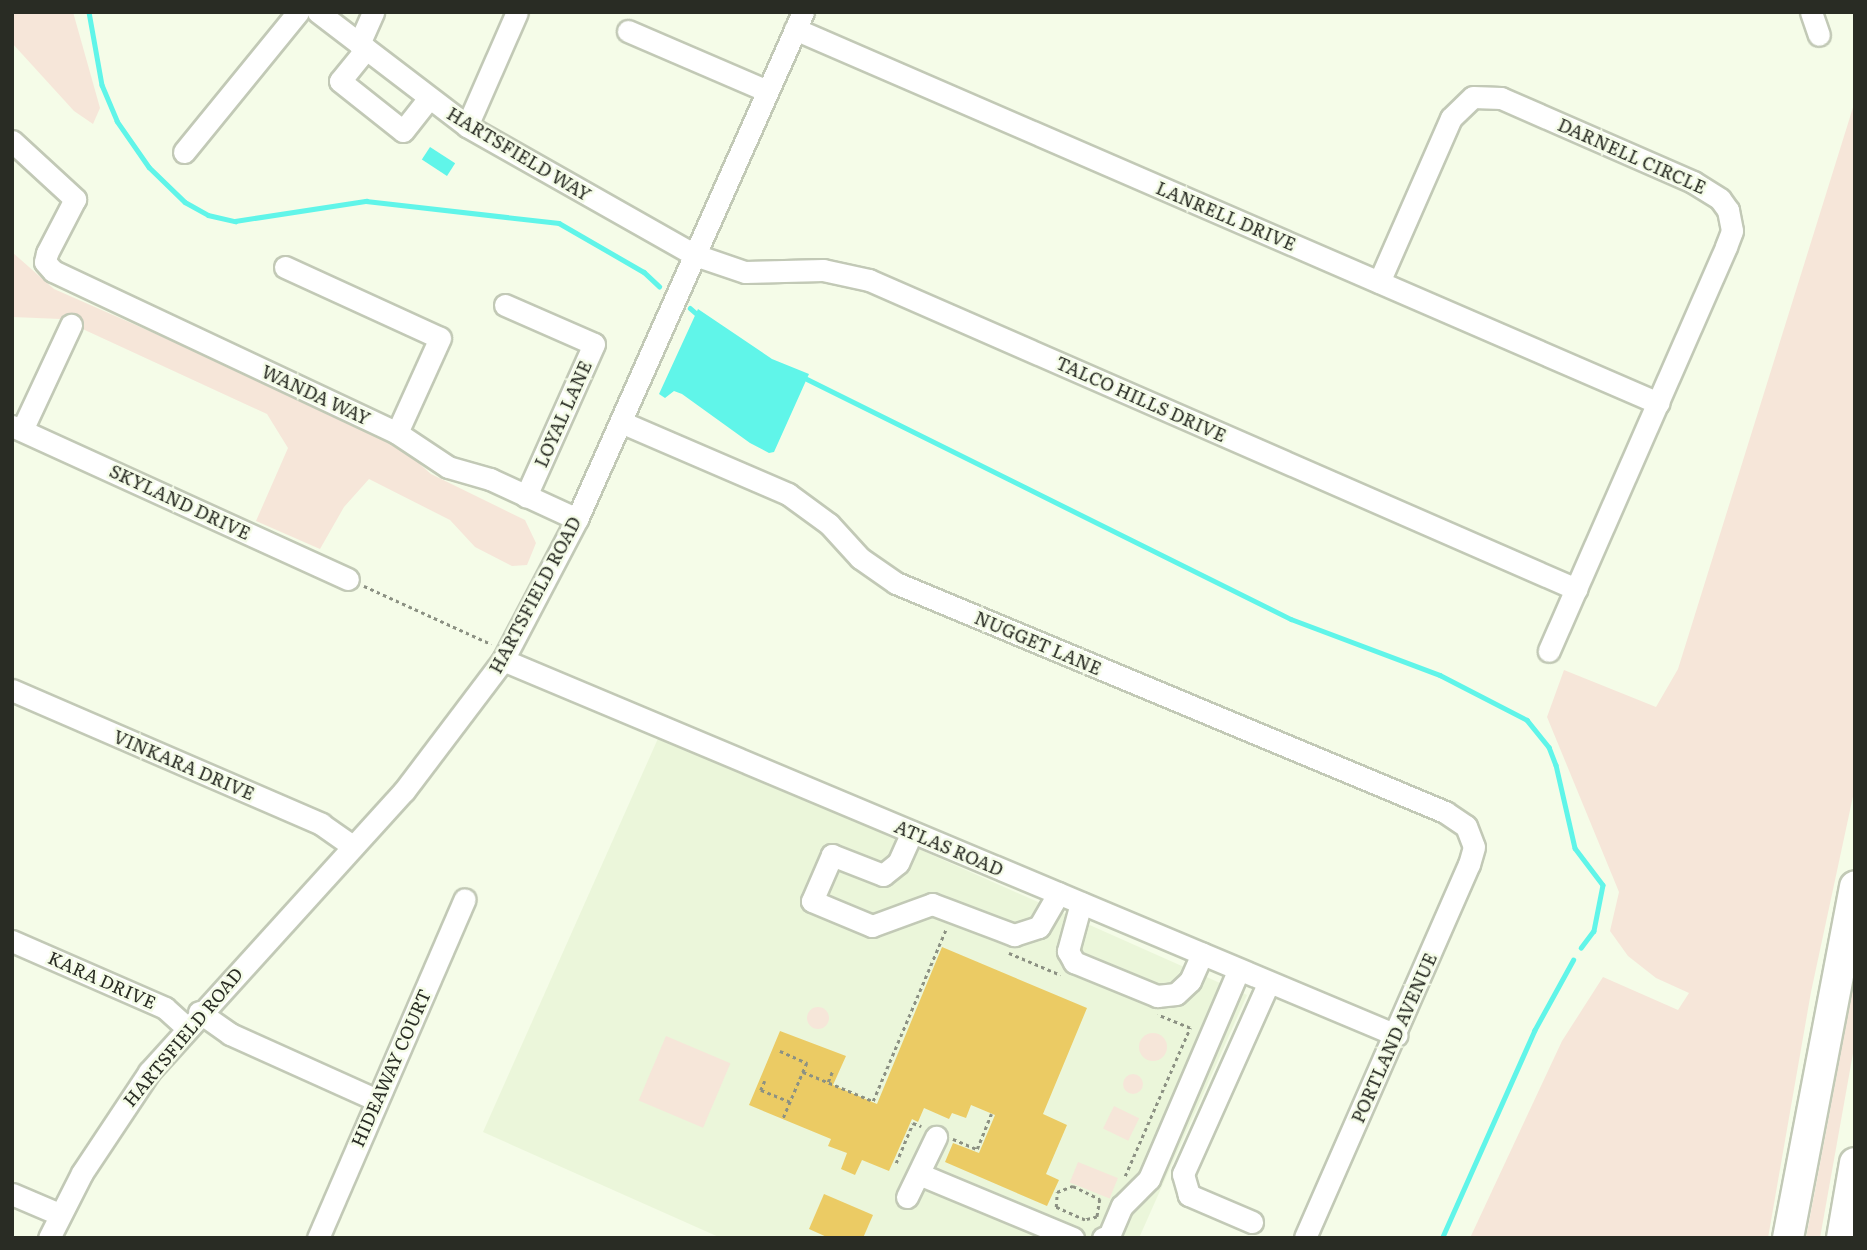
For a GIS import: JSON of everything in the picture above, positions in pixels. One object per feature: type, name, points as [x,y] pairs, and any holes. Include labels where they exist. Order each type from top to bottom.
[{"type":"highway","points":[[1788,1238],[1855,887]]},
{"type":"highway","points":[[1843,1238],[1855,1163]]},
{"type":"street","points":[[184,152],[298,12]]},
{"type":"street","name":"HARTSFIELD WAY","points":[[318,12],[467,126],[695,255]]},
{"type":"street","points":[[373,12],[363,46],[340,81],[403,131],[429,98]]},
{"type":"street","points":[[467,126],[517,12]]},
{"type":"street","points":[[1811,12],[1819,35]]},
{"type":"street","name":"HARTSFIELD ROAD","points":[[49,1238],[59,1214],[113,1123],[192,1020],[413,780],[505,656],[577,519],[767,92],[795,18]]},
{"type":"street","name":"LANRELL DRIVE","points":[[795,18],[1379,282],[1658,403]]},
{"type":"street","points":[[628,32],[767,92]]},
{"type":"street","name":"DARNELL CIRCLE","points":[[1379,282],[1451,118],[1473,97],[1501,98],[1707,189],[1728,210],[1732,231],[1727,247],[1549,651]]},
{"type":"street","name":"WANDA WAY","points":[[12,141],[75,199],[47,253],[45,262],[53,271],[397,433],[448,467],[490,479],[577,519]]},
{"type":"street","name":"TALCO HILLS DRIVE","points":[[695,255],[745,272],[823,270],[869,280],[1576,589]]},
{"type":"street","points":[[285,267],[440,338],[397,433]]},
{"type":"street","name":"LOYAL LANE","points":[[505,305],[594,344],[526,496]]},
{"type":"street","points":[[17,428],[71,325]]},
{"type":"street","name":"NUGGET LANE","points":[[621,422],[788,494],[829,524],[860,558],[896,583],[1445,813],[1460,820],[1472,835]]},
{"type":"street","name":"SKYLAND DRIVE","points":[[17,428],[348,579]]},
{"type":"street","name":"ATLAS ROAD","points":[[505,656],[912,832],[1396,1035]]},
{"type":"street","name":"VINKARA DRIVE","points":[[12,690],[321,824],[352,846]]},
{"type":"street","points":[[912,832],[898,863],[883,875],[832,855],[813,901],[872,926],[932,904],[1014,935],[1039,927],[1059,894]]},
{"type":"street","name":"PORTLAND AVENUE","points":[[1305,1238],[1469,864],[1472,835]]},
{"type":"street","name":"HIDEAWAY COURT","points":[[318,1238],[466,899]]},
{"type":"street","points":[[1081,903],[1068,951],[1074,962],[1157,996],[1176,994],[1190,981],[1202,954]]},
{"type":"street","name":"KARA DRIVE","points":[[12,941],[377,1100]]},
{"type":"street","points":[[1103,1238],[1109,1236],[1122,1206],[1149,1180],[1239,969]]},
{"type":"street","points":[[1252,1222],[1189,1195],[1183,1174],[1269,982]]},
{"type":"street","points":[[907,1197],[936,1137]]},
{"type":"street","points":[[919,1174],[1073,1238]]},
{"type":"street","points":[[12,1194],[59,1214]]},
{"type":"path","points":[[348,579],[505,656]]},
{"type":"path","points":[[936,923],[959,933]]},
{"type":"path","points":[[803,1072],[873,1101],[947,927]]},
{"type":"path","points":[[998,948],[1062,975]]},
{"type":"path","points":[[1124,1178],[1190,1028],[1151,1012]]},
{"type":"path","points":[[780,1051],[807,1063],[783,1119]]},
{"type":"path","points":[[828,1082],[832,1072]]},
{"type":"path","points":[[765,1081],[761,1090],[790,1102]]},
{"type":"path","points":[[977,1149],[991,1114]]},
{"type":"path","points":[[896,1163],[913,1123]]},
{"type":"path","points":[[1073,1186],[1100,1199],[1100,1210],[1097,1216],[1085,1220],[1056,1207],[1055,1196],[1063,1187],[1073,1186]]},
{"type":"shaded area","points":[[12,12],[73,12],[100,108],[93,124],[74,111],[12,43]]},
{"type":"shaded area","points":[[1855,101],[1855,787],[1811,992],[1768,1238],[1470,1238],[1562,1041],[1603,977],[1678,1010],[1689,993],[1656,978],[1628,956],[1610,931],[1619,892],[1547,717],[1564,670],[1656,707],[1678,669]]},
{"type":"shaded area","points":[[12,252],[54,289],[290,393],[405,451],[431,474],[525,520],[536,543],[527,565],[512,566],[475,547],[450,520],[369,479],[344,507],[320,549],[256,521],[288,448],[267,414],[61,319],[12,317]]},
{"type":"shaded area","points":[[660,734],[1247,995],[1139,1238],[721,1238],[483,1132]]},
{"type":"shaded area","points":[[1855,978],[1855,1042],[1820,1238],[1806,1238]]},
{"type":"shaded area","points":[[818,1007],[826,1010],[829,1018],[826,1026],[818,1029],[810,1026],[807,1018],[810,1010]]},
{"type":"shaded area","points":[[1153,1033],[1163,1037],[1167,1047],[1163,1057],[1153,1061],[1143,1057],[1139,1047],[1143,1037]]},
{"type":"shaded area","points":[[666,1036],[730,1063],[703,1128],[639,1100]]},
{"type":"shaded area","points":[[1133,1074],[1140,1077],[1143,1084],[1140,1091],[1133,1094],[1126,1091],[1123,1084],[1126,1077]]},
{"type":"shaded area","points":[[1114,1106],[1139,1118],[1128,1141],[1103,1128]]},
{"type":"shaded area","points":[[1078,1162],[1118,1178],[1110,1199],[1070,1182]]},
{"type":"water","points":[[430,147],[455,163],[447,176],[422,160]]},
{"type":"water","points":[[698,309],[772,359],[809,374],[774,452],[769,453],[750,443],[682,394],[674,391],[665,398],[659,394]]},
{"type":"building","points":[[942,947],[1087,1008],[1043,1114],[1067,1125],[1046,1174],[1059,1180],[1047,1206],[945,1162],[953,1143],[979,1153],[995,1115],[971,1105],[966,1118],[952,1113],[949,1119],[924,1108],[918,1122],[912,1119],[889,1171],[862,1160],[855,1175],[841,1169],[847,1153],[828,1146],[831,1139],[749,1105],[780,1031],[846,1056],[833,1085],[877,1104]]},
{"type":"building","points":[[824,1194],[873,1215],[863,1238],[829,1238],[809,1229]]},
{"type":"waterway","points":[[89,12],[102,85],[117,121],[149,167],[185,202],[208,215],[235,221],[366,201],[559,223],[644,272],[659,286]]},
{"type":"waterway","points":[[690,308],[697,314]]},
{"type":"waterway","points":[[807,379],[1291,619],[1440,675],[1527,720],[1549,747],[1556,765],[1575,848],[1603,885],[1594,931],[1581,948]]},
{"type":"waterway","points":[[1442,1238],[1534,1031],[1573,960]]}]
